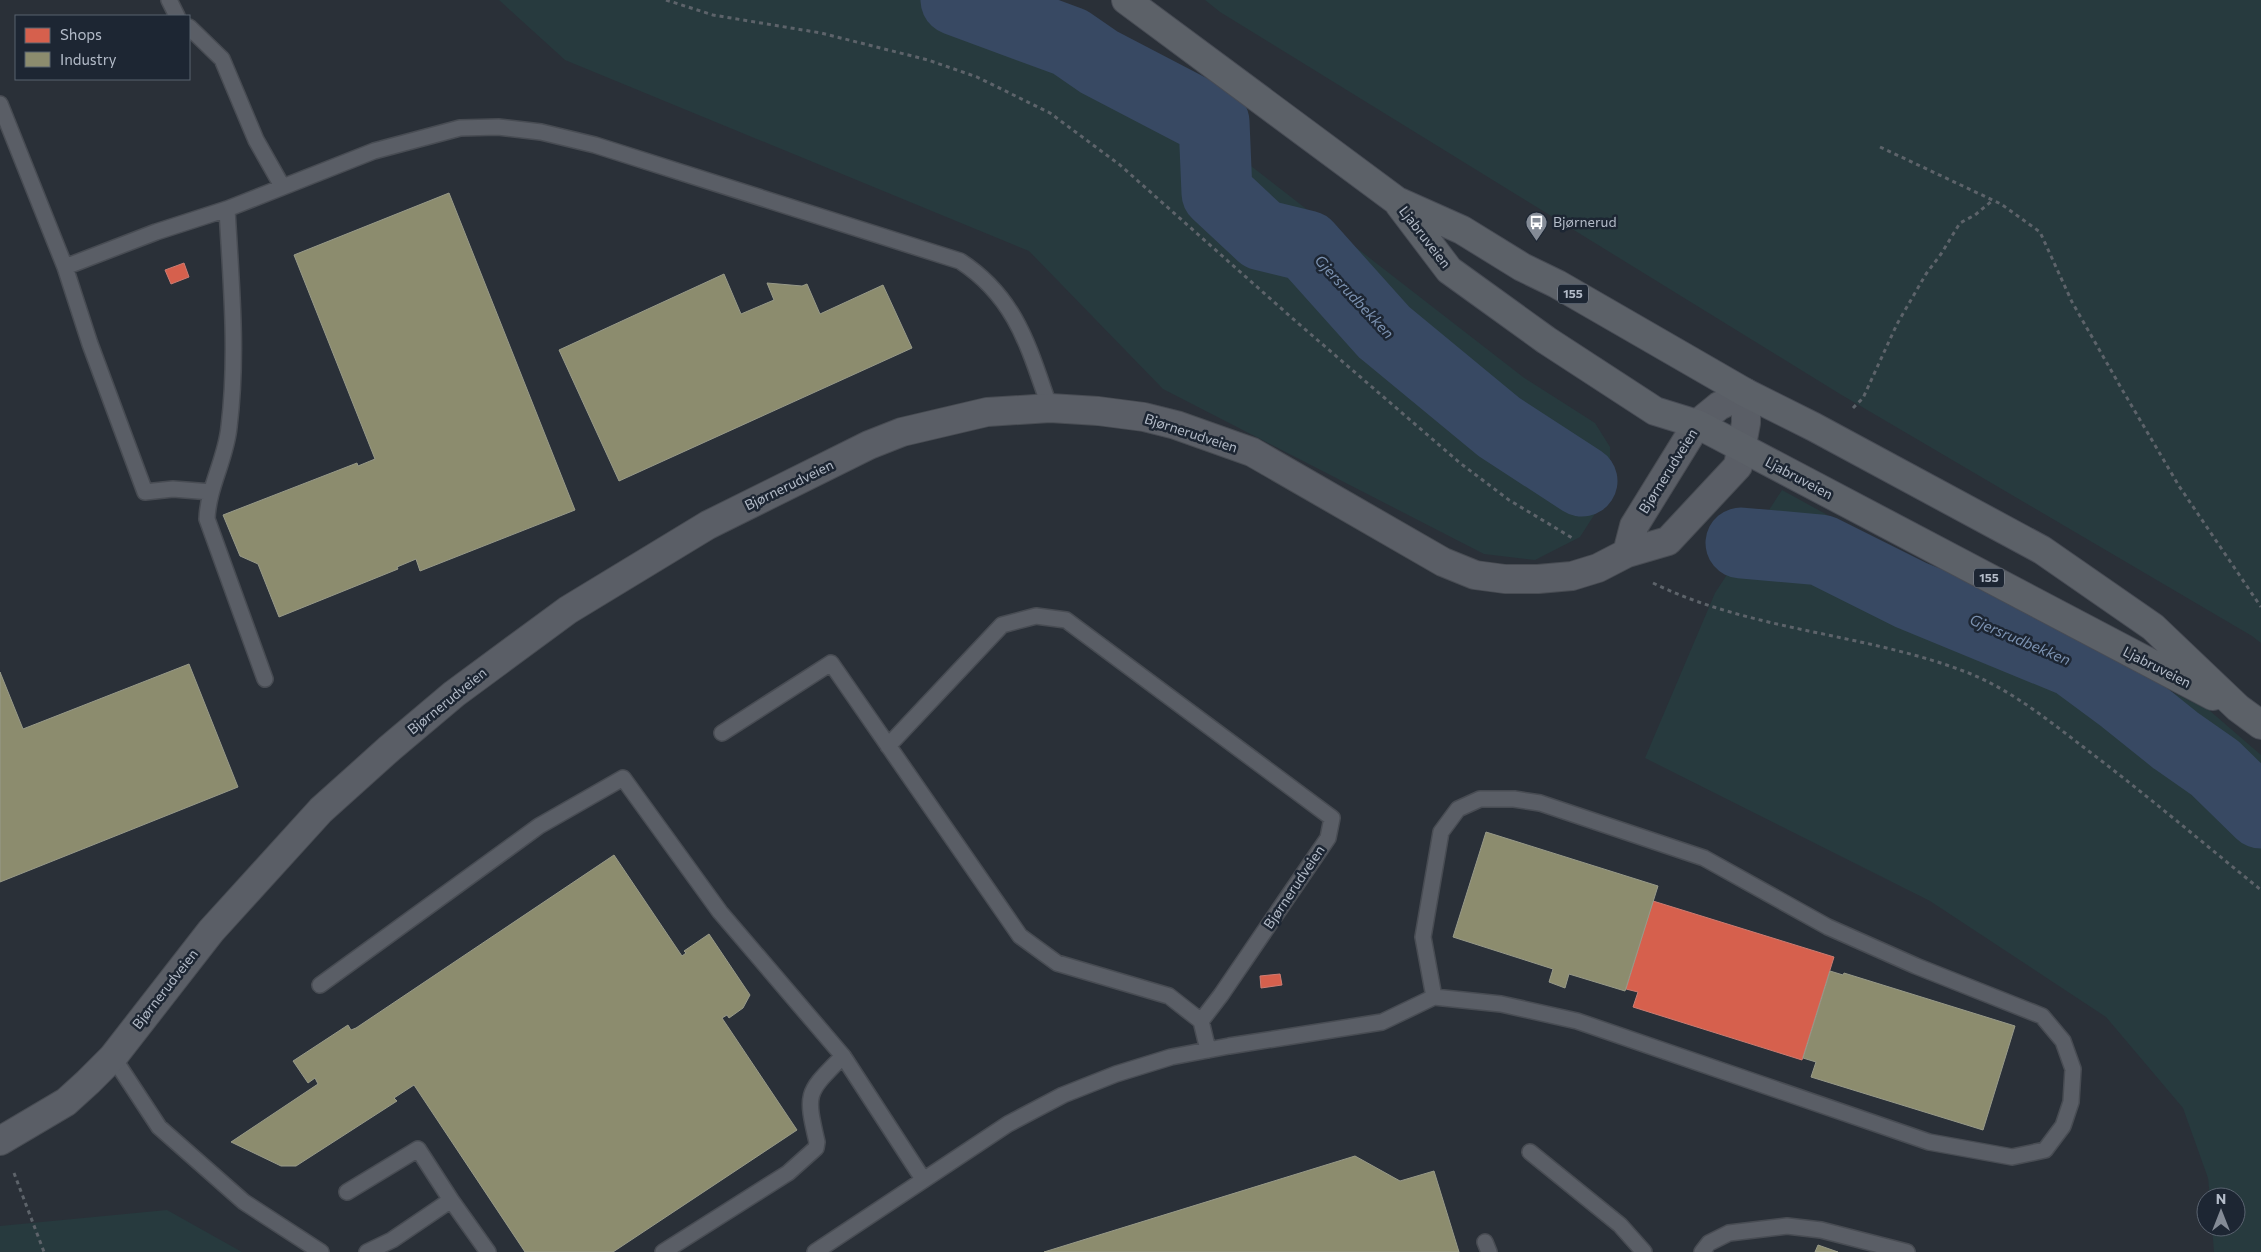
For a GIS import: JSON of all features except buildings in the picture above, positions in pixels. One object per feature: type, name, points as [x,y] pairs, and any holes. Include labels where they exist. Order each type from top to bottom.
[{"type":"main road","name":"Ljabruveien","points":[[1126,0],[1397,201],[1462,230],[1522,267],[1557,284],[1746,393],[1830,435],[2042,550],[2152,627],[2238,708],[2261,725]]},
{"type":"main road","name":"Ljabruveien","points":[[1397,201],[1449,270],[1559,349],[1654,412],[1697,424],[2135,656],[2238,708]]},
{"type":"street","name":"Bjørnerudveien","points":[[0,1141],[66,1102],[113,1057],[211,931],[322,810],[390,748],[454,694],[568,610],[708,525],[869,445],[902,432],[987,412],[1050,408],[1098,411],[1144,417],[1176,425],[1252,452],[1417,549],[1443,562],[1475,575],[1505,579],[1538,579],[1572,576],[1598,568],[1627,553],[1668,540],[1738,466],[1746,423],[1746,393],[1719,406],[1697,424],[1634,526],[1627,553]]},
{"type":"lane","points":[[169,0],[176,15]]},
{"type":"lane","points":[[190,28],[222,58],[256,140],[282,186]]},
{"type":"lane","points":[[0,104],[65,267],[90,344],[145,492],[173,489],[211,492]]},
{"type":"lane","points":[[65,267],[156,232],[227,209],[374,151],[460,128],[498,127],[541,132],[595,145],[960,261],[987,280],[1012,314],[1026,342],[1050,408]]},
{"type":"lane","points":[[227,209],[233,289],[234,356],[229,428],[224,458],[207,503],[206,520],[265,679]]},
{"type":"lane","name":"Bjørnerudveien","points":[[888,746],[1002,626],[1036,616],[1066,620],[1332,818],[1328,838],[1221,995],[1201,1021]]},
{"type":"lane","points":[[722,733],[831,663],[1020,936],[1057,963],[1169,996],[1201,1021],[1208,1050]]},
{"type":"lane","points":[[320,985],[539,826],[623,778],[720,912],[843,1056],[922,1179]]},
{"type":"lane","points":[[815,1252],[922,1179],[1008,1124],[1063,1095],[1144,1065],[1208,1050],[1382,1022],[1434,998],[1501,1004],[1577,1020],[1929,1142],[2012,1157],[2045,1150],[2063,1126],[2071,1102],[2073,1069],[2063,1041],[2042,1016],[1916,966],[1828,927],[1704,858],[1540,803],[1514,799],[1480,799],[1458,808],[1441,832],[1423,937],[1434,998]]},
{"type":"lane","points":[[662,1252],[788,1173],[816,1148],[817,1142],[809,1100],[818,1082],[843,1056]]},
{"type":"lane","points":[[113,1057],[159,1127],[244,1202],[321,1252]]},
{"type":"lane","points":[[347,1192],[418,1149],[488,1252]]},
{"type":"lane","points":[[1530,1152],[1620,1225],[1644,1252]]},
{"type":"lane","points":[[366,1252],[392,1240],[451,1200]]},
{"type":"lane","points":[[1702,1252],[1709,1243],[1729,1232],[1787,1226],[1820,1230],[1907,1252]]},
{"type":"path","points":[[666,0],[713,15],[822,33],[928,60],[977,77],[1050,112],[1120,164],[1292,318],[1460,463],[1509,500],[1577,541]]},
{"type":"path","points":[[1880,147],[1993,200],[2040,232],[2072,302],[2179,486],[2261,607]]},
{"type":"path","points":[[1830,435],[1863,398],[1897,324],[1926,274],[1942,254],[1960,223],[1975,215],[1993,200]]},
{"type":"path","points":[[1652,583],[1718,608],[1928,658],[1973,675],[2011,695],[2047,719],[2116,772],[2261,890]]},
{"type":"path","points":[[11,1165],[44,1252]]},
{"type":"green space","points":[[499,0],[1037,0],[1523,377],[1595,423],[1610,447],[1610,477],[1598,509],[1580,537],[1535,560],[1484,554],[1163,389],[1029,251],[565,60]]},
{"type":"green space","points":[[1205,0],[2261,0],[2261,643],[1840,394],[1220,12]]},
{"type":"green space","points":[[1782,490],[1995,607],[2209,710],[2261,755],[2261,1252],[2214,1252],[2213,1237],[2246,1237],[2246,1187],[2209,1187],[2208,1178],[2183,1108],[2106,1017],[1930,901],[1645,758],[1715,593]]},
{"type":"green space","points":[[167,1210],[242,1252],[0,1252],[0,1226]]},
{"type":"waterway","name":"Gjersrudbekken","points":[[956,0],[1070,42],[1099,62],[1214,122],[1217,193],[1262,235],[1307,246],[1384,332],[1499,427],[1582,481]]},
{"type":"waterway","name":"Gjersrudbekken","points":[[1741,543],[1821,550],[1911,595],[2074,662],[2175,740],[2215,768],[2261,813]]},
{"type":"place","name":"Bjørnerud","points":[[1537,241]]}]
